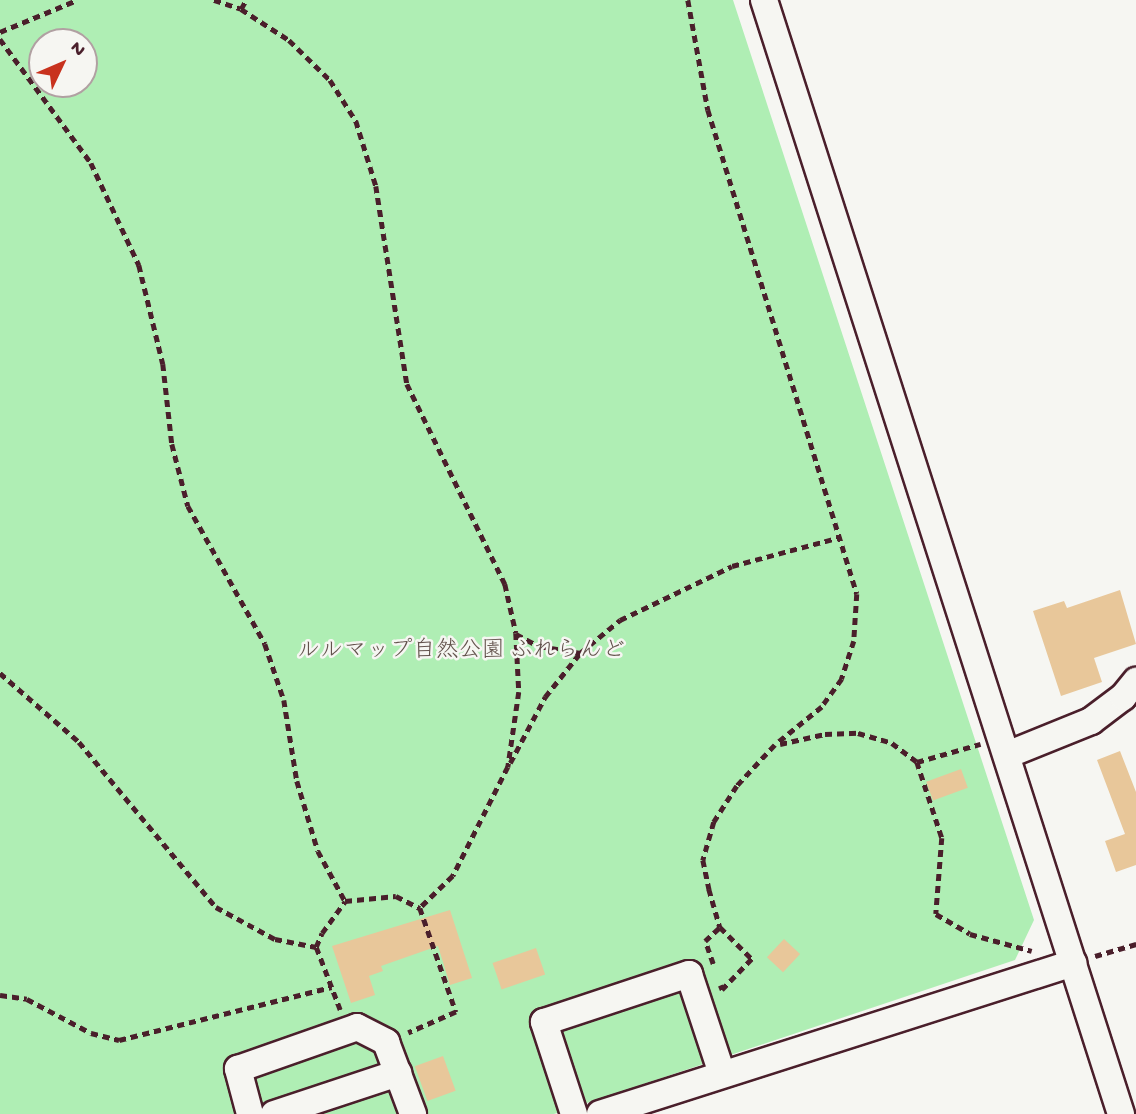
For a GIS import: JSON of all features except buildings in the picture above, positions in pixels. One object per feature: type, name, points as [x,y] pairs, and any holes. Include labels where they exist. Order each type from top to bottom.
[{"type":"street","points":[[764,0],[997,748],[1074,963],[1121,1114]]},
{"type":"street","points":[[997,748],[1091,721],[1124,697],[1136,681]]},
{"type":"street","points":[[600,1114],[1074,963]]},
{"type":"street","points":[[574,1114],[544,1022],[689,974],[722,1074]]},
{"type":"street","points":[[250,1114],[238,1069],[357,1027],[386,1042],[413,1114]]},
{"type":"street","points":[[274,1114],[398,1073]]},
{"type":"path","points":[[0,32],[77,0]]},
{"type":"path","points":[[214,0],[241,9],[289,40],[330,80],[356,121],[376,186],[407,384],[505,584],[516,634],[519,692],[508,767]]},
{"type":"path","points":[[241,9],[246,0]]},
{"type":"path","points":[[688,0],[708,110],[857,594],[855,640],[842,679],[822,707],[775,745],[737,786],[714,822],[703,860],[720,927],[752,960],[722,990],[705,941],[720,927]]},
{"type":"path","points":[[0,39],[91,163],[139,265],[163,364],[172,444],[188,506],[265,644],[284,700],[297,781],[318,851],[345,901]]},
{"type":"path","points":[[420,908],[453,876],[545,697],[580,653],[620,620],[732,566],[841,537]]},
{"type":"path","points":[[516,634],[539,646],[580,653]]},
{"type":"path","points":[[0,673],[79,742],[216,907],[275,939],[316,947]]},
{"type":"path","points":[[775,745],[825,734],[858,733],[892,743],[917,762],[942,838],[936,914],[970,934],[1035,952],[1040,944]]},
{"type":"path","points":[[917,762],[997,748]]},
{"type":"path","points":[[347,1030],[316,947],[332,914],[345,901],[396,896],[420,908],[456,1012],[386,1042]]},
{"type":"path","points":[[1074,963],[1136,944]]},
{"type":"path","points":[[0,995],[27,999],[91,1033],[119,1040],[331,987]]},
{"type":"green space","name":"ルルマップ自然公園 ふれらんど","points":[[0,0],[733,0],[1034,920],[1015,960],[554,1114],[0,1114]]}]
